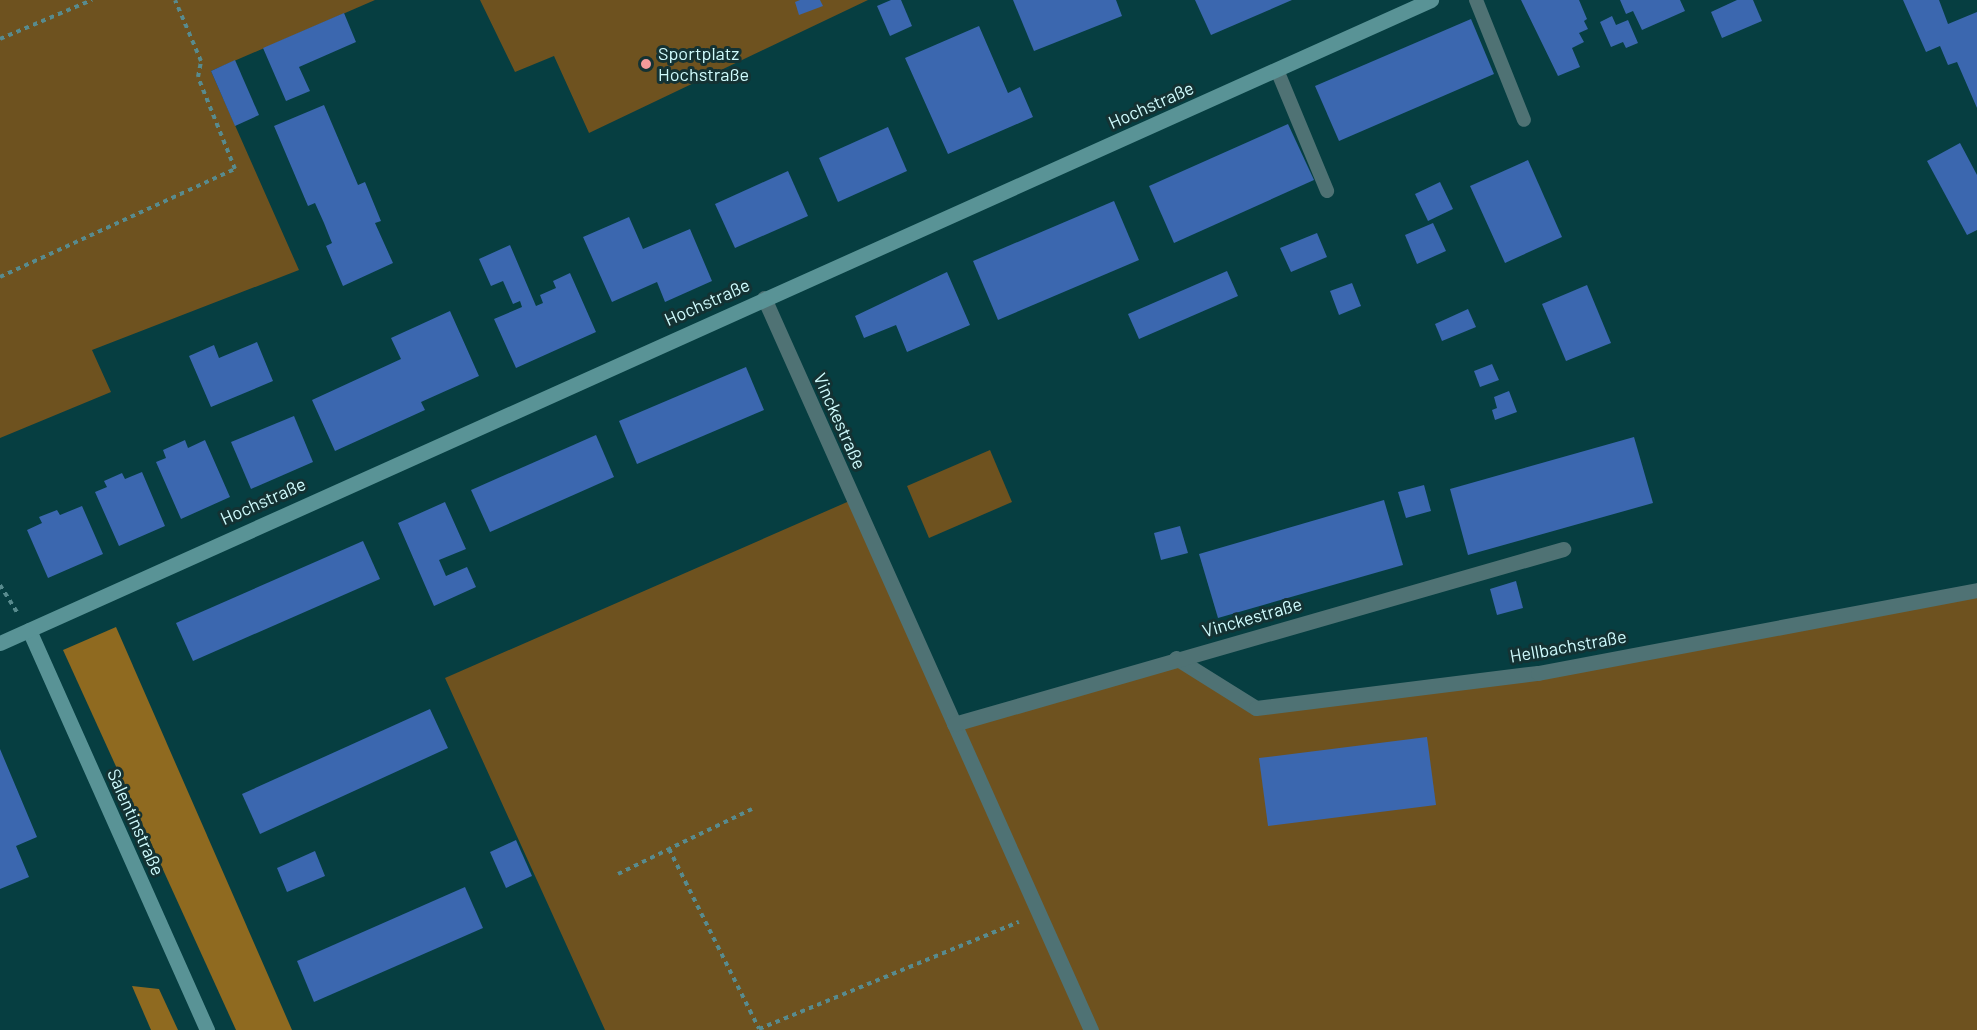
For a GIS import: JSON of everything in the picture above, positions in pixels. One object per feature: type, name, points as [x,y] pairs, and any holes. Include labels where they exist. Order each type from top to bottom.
[{"type":"street","name":"Hochstraße","points":[[0,643],[764,298],[1277,70],[1404,5],[1431,0]]},
{"type":"street","name":"Vinckestraße","points":[[764,298],[1091,1030]]},
{"type":"street","name":"Vinckestraße","points":[[954,724],[1176,658],[1563,549]]},
{"type":"street","name":"Hellbachstraße","points":[[1176,658],[1256,708],[1538,673],[1977,591]]},
{"type":"street","name":"Salentinstraße","points":[[29,630],[207,1030]]},
{"type":"lane","points":[[1476,0],[1524,120]]},
{"type":"lane","points":[[1277,70],[1327,191]]},
{"type":"path","points":[[0,39],[92,0]]},
{"type":"path","points":[[0,277],[235,169],[198,77],[201,61],[175,0]]},
{"type":"path","points":[[0,585],[29,630]]},
{"type":"path","points":[[618,874],[752,809]]},
{"type":"path","points":[[669,849],[759,1030],[1039,914]]},
{"type":"shaded area","points":[[0,0],[375,0],[211,71],[299,270],[92,350],[111,392],[0,438]]},
{"type":"shaded area","name":"Sportplatz Hochstraße","points":[[480,0],[868,0],[589,133],[554,56],[515,72]]},
{"type":"shaded area","points":[[990,450],[1012,502],[929,538],[907,486]]},
{"type":"shaded area","points":[[854,499],[954,724],[1176,658],[1256,708],[1538,673],[1977,590],[1977,1030],[605,1030],[445,678]]},
{"type":"shaded area","points":[[116,627],[292,1030],[236,1030],[63,650]]},
{"type":"shaded area","points":[[132,986],[159,989],[178,1030],[151,1030]]},
{"type":"building","points":[[820,0],[823,6],[799,15],[795,2]]},
{"type":"building","points":[[891,0],[901,0],[912,26],[890,36],[877,6]]},
{"type":"building","points":[[1013,0],[1116,0],[1122,16],[1034,51]]},
{"type":"building","points":[[1195,0],[1292,0],[1211,35]]},
{"type":"building","points":[[1521,0],[1579,0],[1587,19],[1584,21],[1588,29],[1579,33],[1584,42],[1572,48],[1580,67],[1558,76]]},
{"type":"building","points":[[1620,0],[1680,0],[1685,11],[1642,30],[1633,11],[1626,14]]},
{"type":"building","points":[[1737,0],[1753,0],[1762,21],[1722,38],[1711,12]]},
{"type":"building","points":[[1903,0],[1939,0],[1948,24],[1977,12],[1977,108],[1957,62],[1948,65],[1940,46],[1926,52]]},
{"type":"building","points":[[344,13],[356,42],[299,67],[310,91],[286,101],[263,48]]},
{"type":"building","points":[[1612,16],[1616,25],[1628,20],[1638,43],[1626,48],[1623,42],[1611,47],[1600,22]]},
{"type":"building","points":[[1471,19],[1494,74],[1339,141],[1315,86]]},
{"type":"building","points":[[979,26],[1008,93],[1020,87],[1033,117],[948,154],[905,58]]},
{"type":"building","points":[[235,60],[259,115],[235,126],[211,71]]},
{"type":"building","points":[[324,105],[358,185],[365,182],[381,221],[375,223],[393,263],[343,286],[326,246],[332,243],[324,223],[315,203],[308,206],[274,126]]},
{"type":"building","points":[[1288,124],[1314,180],[1174,243],[1149,186]]},
{"type":"building","points":[[888,127],[907,171],[838,202],[819,158]]},
{"type":"building","points":[[1960,143],[1977,175],[1977,230],[1967,235],[1927,161]]},
{"type":"building","points":[[1528,160],[1562,237],[1505,263],[1470,186]]},
{"type":"building","points":[[788,171],[808,216],[735,248],[715,204]]},
{"type":"building","points":[[1440,182],[1453,209],[1428,221],[1415,194]]},
{"type":"building","points":[[1114,201],[1139,260],[998,320],[973,261]]},
{"type":"building","points":[[629,217],[643,249],[690,229],[712,281],[665,302],[657,282],[612,302],[583,237]]},
{"type":"building","points":[[1433,223],[1446,251],[1417,264],[1405,235]]},
{"type":"building","points":[[1317,233],[1327,257],[1291,272],[1280,248]]},
{"type":"building","points":[[510,245],[536,306],[543,303],[540,295],[556,288],[553,281],[570,273],[596,332],[516,368],[494,319],[522,307],[520,301],[513,304],[503,281],[491,286],[479,259]]},
{"type":"building","points":[[1227,271],[1238,296],[1139,339],[1128,314]]},
{"type":"building","points":[[947,272],[970,325],[907,352],[896,325],[864,338],[855,316]]},
{"type":"building","points":[[1352,283],[1361,306],[1339,315],[1330,291]]},
{"type":"building","points":[[1587,285],[1611,343],[1566,361],[1542,304]]},
{"type":"building","points":[[1468,309],[1476,327],[1442,341],[1435,324]]},
{"type":"building","points":[[450,311],[479,376],[421,402],[425,410],[335,451],[312,400],[401,359],[391,338]]},
{"type":"building","points":[[257,342],[273,381],[211,407],[189,356],[214,345],[219,358]]},
{"type":"building","points":[[1492,364],[1499,380],[1480,387],[1474,371]]},
{"type":"building","points":[[746,367],[764,410],[637,464],[619,421]]},
{"type":"building","points":[[1509,391],[1517,412],[1495,420],[1492,410],[1497,408],[1494,397]]},
{"type":"building","points":[[294,416],[313,462],[251,489],[231,442]]},
{"type":"building","points":[[596,435],[614,477],[490,532],[471,490]]},
{"type":"building","points":[[1634,437],[1653,503],[1468,555],[1450,489]]},
{"type":"building","points":[[185,440],[188,448],[205,440],[230,497],[181,519],[156,462],[166,458],[163,450]]},
{"type":"building","points":[[142,472],[165,526],[119,546],[95,492],[107,487],[104,481],[122,473],[125,479]]},
{"type":"building","points":[[1424,485],[1431,511],[1406,518],[1398,492]]},
{"type":"building","points":[[1384,500],[1403,565],[1218,618],[1199,554]]},
{"type":"building","points":[[445,502],[466,549],[439,560],[446,576],[467,567],[476,587],[434,606],[398,523]]},
{"type":"building","points":[[82,506],[103,554],[48,578],[27,530],[42,523],[39,517],[57,510],[60,515]]},
{"type":"building","points":[[1180,526],[1188,553],[1161,560],[1154,533]]},
{"type":"building","points":[[363,541],[380,579],[193,661],[176,623]]},
{"type":"building","points":[[1516,581],[1523,608],[1497,615],[1490,589]]},
{"type":"building","points":[[430,709],[448,748],[260,834],[242,794]]},
{"type":"building","points":[[1427,737],[1436,805],[1268,826],[1259,758]]},
{"type":"building","points":[[0,749],[37,837],[16,846],[29,877],[0,889]]},
{"type":"building","points":[[516,840],[532,876],[506,888],[490,852]]},
{"type":"building","points":[[315,851],[325,876],[287,892],[277,868]]},
{"type":"building","points":[[465,887],[483,928],[314,1002],[297,961]]},
{"type":"place","name":"Sportplatz Hochstraße","points":[[646,64]]}]
